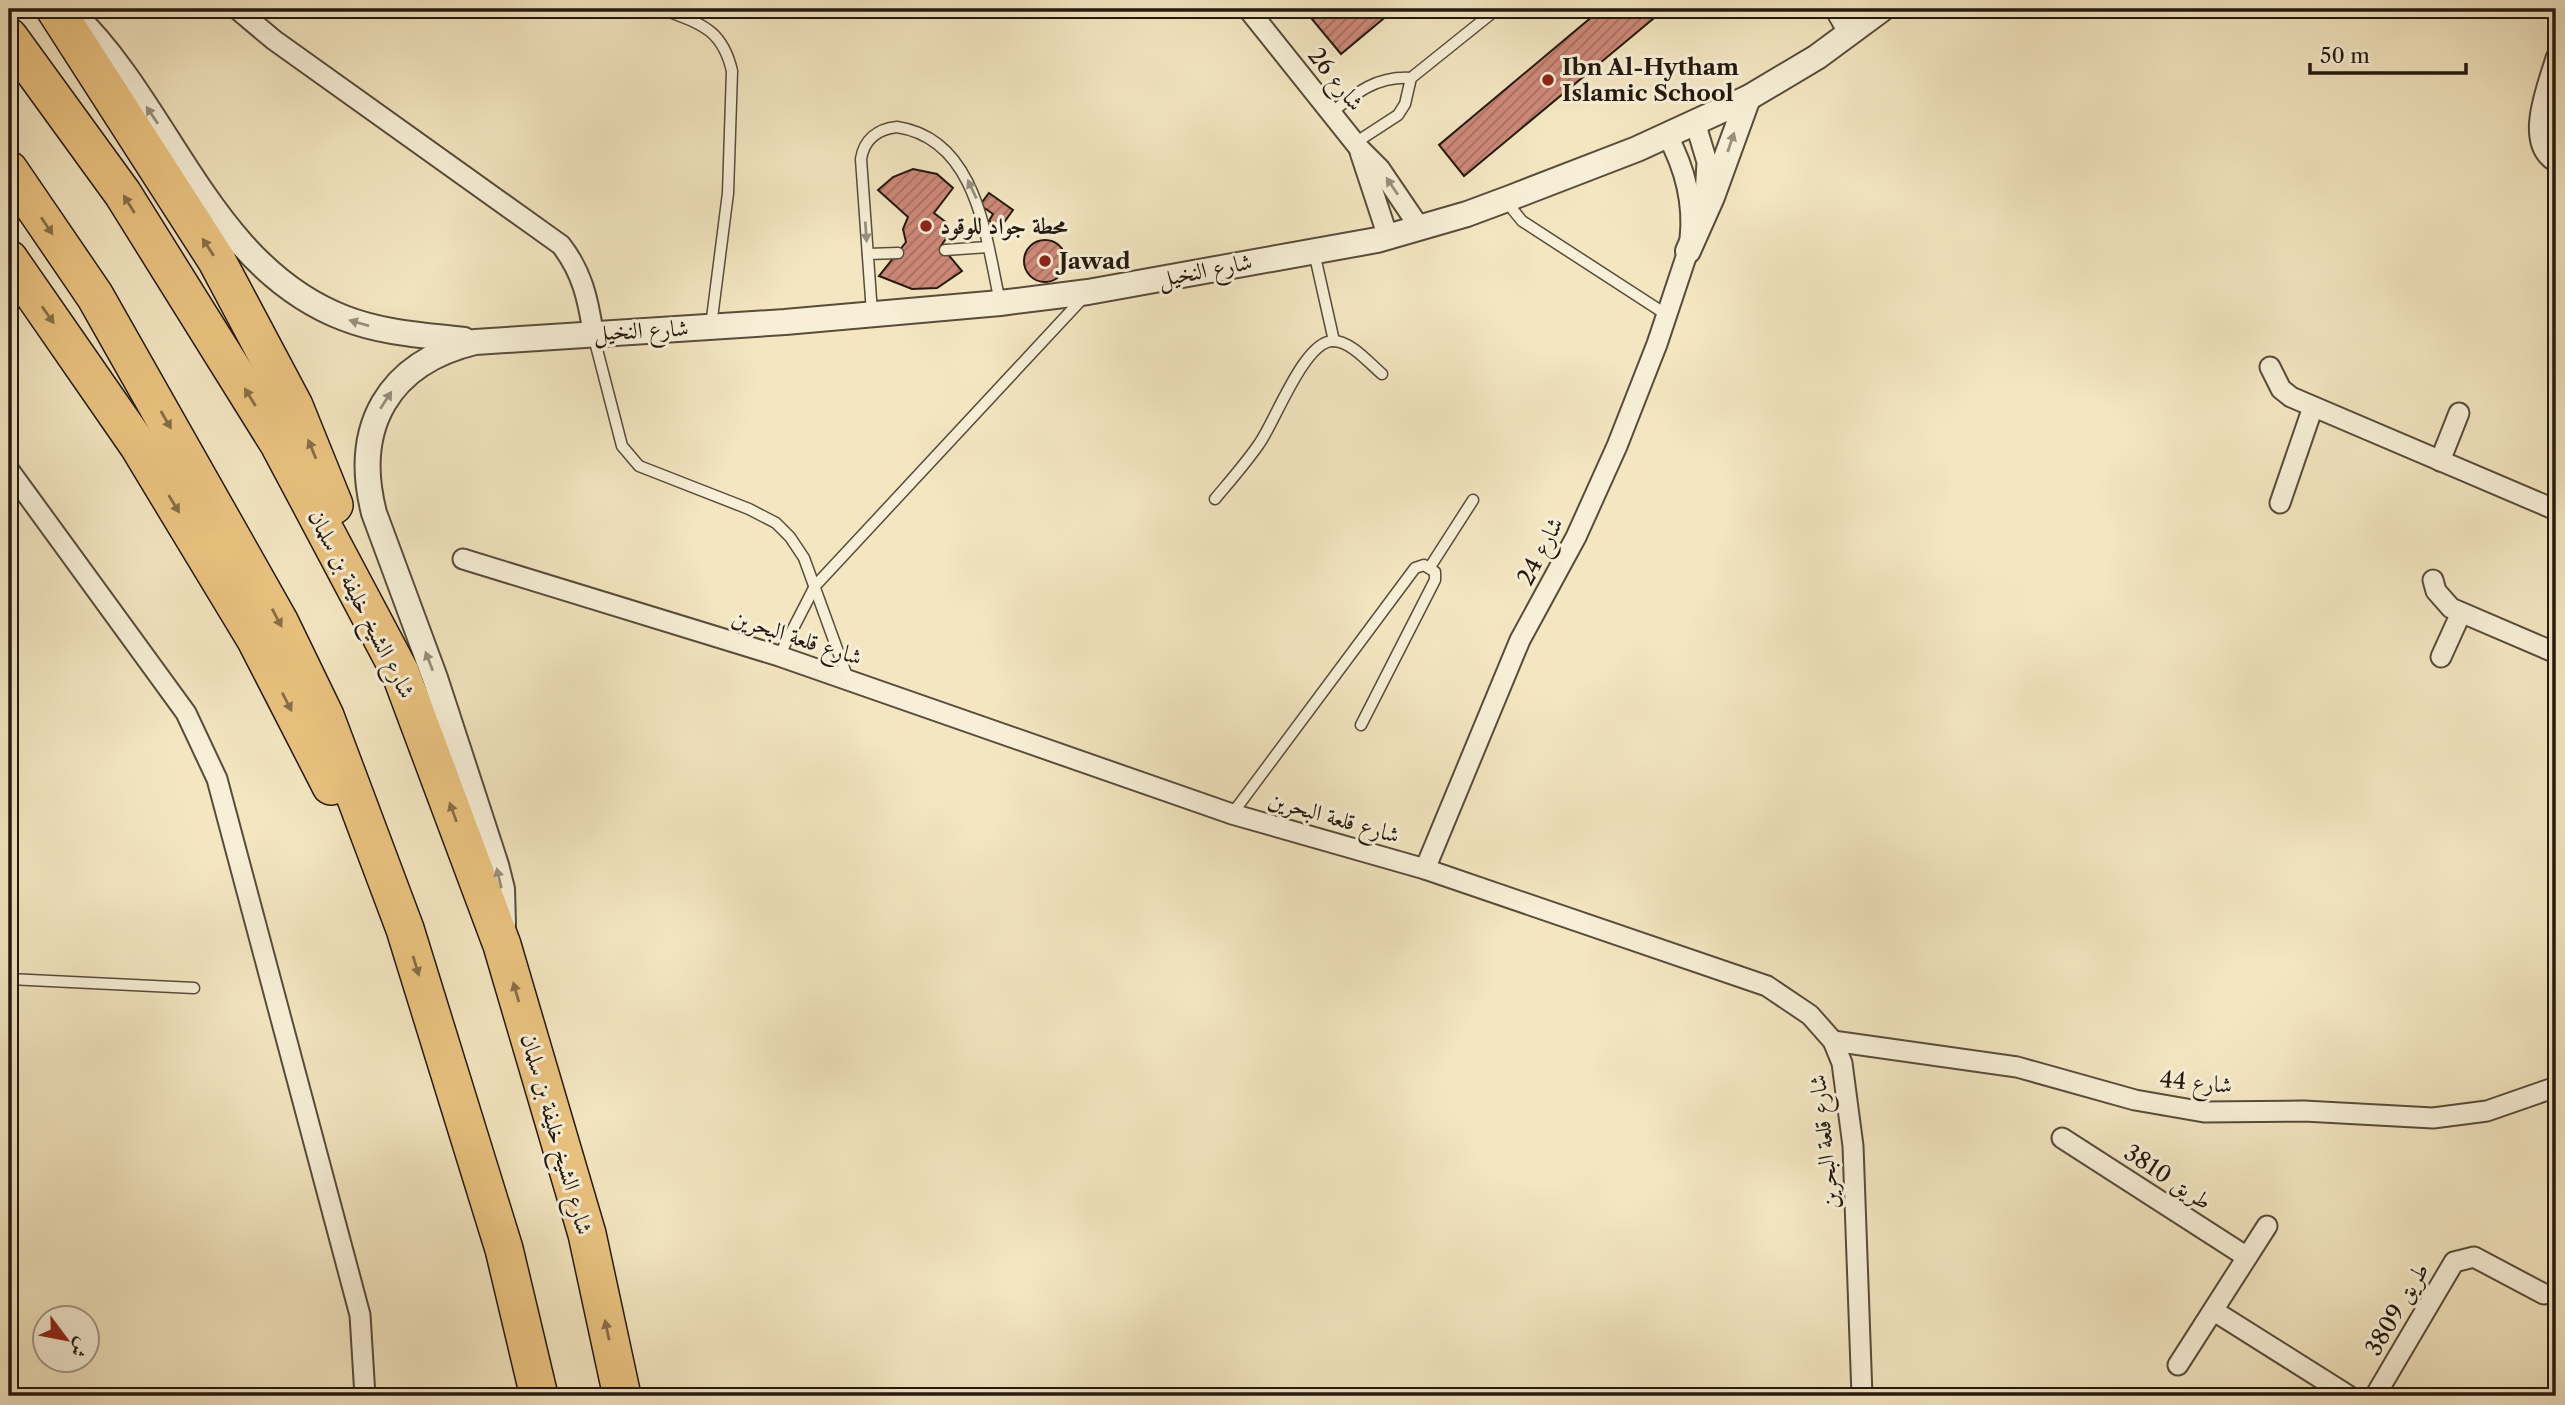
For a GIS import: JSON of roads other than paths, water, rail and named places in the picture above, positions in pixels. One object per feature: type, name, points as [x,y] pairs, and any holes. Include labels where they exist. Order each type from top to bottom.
[{"type":"highway","points":[[55,9],[217,261],[295,406],[400,671]]},
{"type":"highway","name":"شارع الشيخ خليفة بن سلمان","points":[[9,37],[123,194],[279,444],[400,671],[502,945],[587,1234],[622,1396]]},
{"type":"highway","points":[[9,170],[95,296],[279,621],[325,716],[405,929],[504,1250],[539,1396]]},
{"type":"highway","points":[[9,259],[138,445],[256,640],[405,929]]},
{"type":"street","name":"شارع النخيل","points":[[67,9],[106,50],[230,232],[262,267],[300,296],[343,318],[389,331],[475,342]]},
{"type":"street","points":[[237,9],[274,40],[561,245],[576,265],[584,287],[593,332]]},
{"type":"street","name":"شارع 26","points":[[1248,9],[1357,145],[1380,169],[1420,228]]},
{"type":"street","points":[[1835,9],[1849,34]]},
{"type":"street","name":"شارع النخيل","points":[[502,945],[502,890],[496,865],[435,678],[374,513],[366,469],[371,431],[382,404],[399,381],[430,358],[447,349],[475,342],[872,314],[1088,292],[1388,237],[1510,198],[1667,135],[1748,98],[1817,57],[1882,9]]},
{"type":"street","points":[[2556,58],[2539,135],[2542,148],[2556,162]]},
{"type":"street","points":[[1688,251],[1712,197],[1748,98]]},
{"type":"street","name":"شارع 24","points":[[1425,869],[1520,640],[1576,537],[1616,446],[1667,315],[1708,179],[1706,154],[1695,122]]},
{"type":"street","name":"شارع 24","points":[[1667,135],[1679,156],[1688,191],[1691,227],[1688,251]]},
{"type":"street","name":"شارع 26","points":[[1357,145],[1388,237]]},
{"type":"street","points":[[2270,367],[2281,388],[2291,397],[2556,510]]},
{"type":"street","points":[[2280,503],[2313,407]]},
{"type":"street","points":[[2440,461],[2459,413]]},
{"type":"street","points":[[9,470],[186,713],[217,779],[360,1315],[365,1396]]},
{"type":"street","name":"شارع قلعة البحرين","points":[[463,559],[779,656],[1232,814],[1425,869],[1767,986],[1810,1015],[1833,1041],[1842,1063],[1853,1146],[1862,1396]]},
{"type":"street","points":[[2433,580],[2442,601],[2461,613],[2556,653]]},
{"type":"street","points":[[2441,657],[2461,613]]},
{"type":"street","name":"شارع 44","points":[[1833,1041],[2017,1067],[2135,1101],[2204,1112],[2304,1111],[2433,1118],[2487,1111],[2556,1087]]},
{"type":"street","name":"طريق 3810","points":[[2062,1138],[2246,1257]]},
{"type":"street","points":[[2178,1365],[2267,1226]]},
{"type":"street","name":"طريق 3809","points":[[2375,1396],[2454,1262],[2474,1257],[2544,1294]]},
{"type":"street","points":[[2214,1311],[2349,1396]]},
{"type":"lane","points":[[662,9],[703,25],[718,37],[727,53],[732,71],[728,192],[711,326]]},
{"type":"lane","points":[[1331,113],[1370,84],[1383,79],[1411,78],[1497,9]]},
{"type":"lane","points":[[1357,145],[1398,115],[1405,104],[1411,78]]},
{"type":"lane","points":[[872,314],[862,150],[873,136],[897,127],[933,143],[963,173],[974,192],[1000,303]]},
{"type":"lane","points":[[1510,198],[1513,210],[1522,221],[1667,315]]},
{"type":"lane","points":[[945,250],[988,247]]},
{"type":"lane","points":[[1314,251],[1334,341]]},
{"type":"lane","points":[[868,254],[898,253]]},
{"type":"lane","points":[[779,656],[815,586],[1088,292]]},
{"type":"lane","points":[[593,332],[622,446],[639,466],[776,523],[804,558],[848,680]]},
{"type":"lane","points":[[1215,499],[1259,445],[1306,361],[1323,344],[1334,341],[1352,348],[1381,374]]},
{"type":"lane","points":[[1430,567],[1473,500]]},
{"type":"lane","points":[[1232,814],[1415,568],[1424,565],[1430,567],[1435,572],[1435,580],[1361,725]]},
{"type":"lane","points":[[9,979],[194,988]]},
{"type":"place","name":"Ibn Al-Hytham Islamic School","points":[[1548,80]]},
{"type":"place","name":"محطة جواد للوقود","points":[[926,226]]},
{"type":"place","name":"Jawad","points":[[1045,261]]}]
